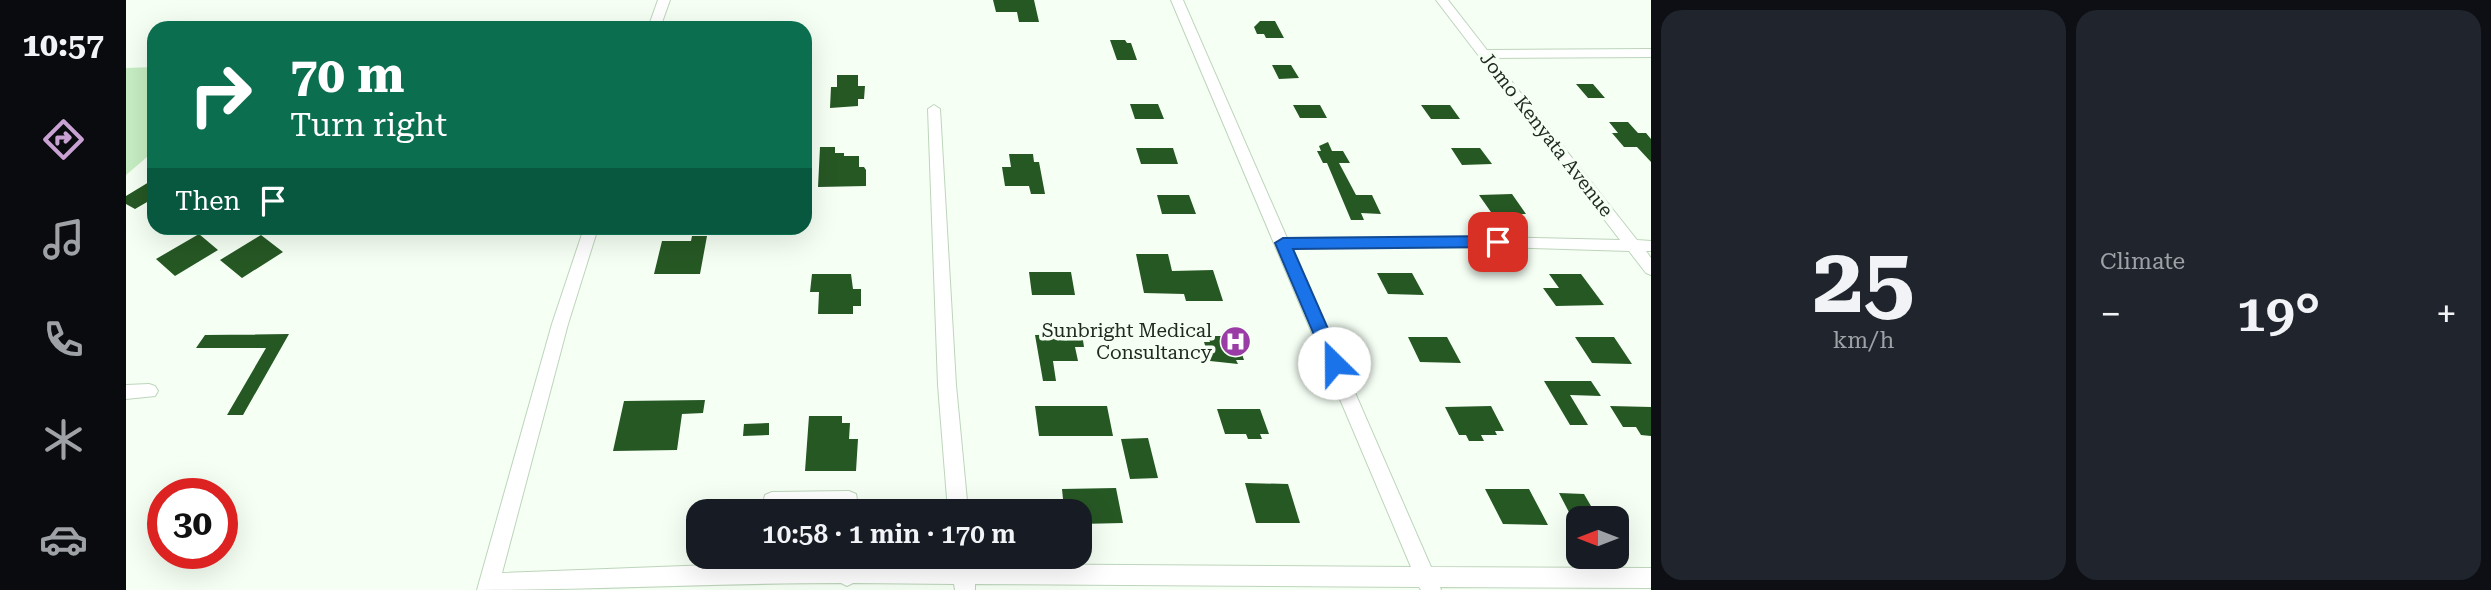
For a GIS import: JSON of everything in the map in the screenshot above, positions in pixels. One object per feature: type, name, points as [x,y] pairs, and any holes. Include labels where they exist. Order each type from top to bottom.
[{"type":"street","points":[[656,21],[664,0]]},
{"type":"street","points":[[1177,0],[1429,584]]},
{"type":"street","name":"Jomo Kenyata Avenue","points":[[1442,0],[1651,269]]},
{"type":"street","points":[[1485,54],[1651,53]]},
{"type":"street","points":[[934,109],[947,385],[957,499]]},
{"type":"street","points":[[589,235],[560,324],[488,586],[711,569]]},
{"type":"street","points":[[1283,243],[1498,242],[1651,246]]},
{"type":"street","points":[[126,392],[149,391]]},
{"type":"street","points":[[897,569],[964,573],[1429,584],[1651,578]]},
{"type":"green space","points":[[147,67],[147,157],[126,175],[126,68]]},
{"type":"building","points":[[993,0],[1034,0],[1039,22],[1019,22],[1017,12],[996,12]]},
{"type":"building","points":[[1260,21],[1275,21],[1284,38],[1266,38],[1264,34],[1257,34],[1254,27]]},
{"type":"building","points":[[1110,40],[1125,40],[1131,43],[1137,60],[1117,60]]},
{"type":"building","points":[[1272,65],[1291,65],[1299,78],[1279,79]]},
{"type":"building","points":[[837,75],[858,75],[858,86],[865,86],[864,99],[858,99],[858,106],[830,108],[831,87],[837,87]]},
{"type":"building","points":[[1576,84],[1593,84],[1605,98],[1588,98]]},
{"type":"building","points":[[1130,104],[1158,104],[1164,119],[1135,119]]},
{"type":"building","points":[[1293,105],[1320,105],[1327,118],[1300,118]]},
{"type":"building","points":[[1421,105],[1450,105],[1460,119],[1431,119]]},
{"type":"building","points":[[1609,122],[1628,122],[1638,133],[1646,133],[1651,139],[1651,162],[1637,147],[1624,147],[1612,133],[1618,133]]},
{"type":"building","points":[[1328,142],[1332,151],[1343,151],[1350,163],[1339,163],[1356,195],[1372,195],[1381,214],[1361,213],[1364,220],[1351,220],[1327,163],[1323,163],[1317,151],[1321,151],[1319,146]]},
{"type":"building","points":[[820,147],[835,147],[835,153],[844,153],[844,156],[859,156],[859,167],[866,170],[866,186],[818,187]]},
{"type":"building","points":[[1136,148],[1173,148],[1178,164],[1141,164]]},
{"type":"building","points":[[1451,148],[1480,148],[1492,164],[1462,165]]},
{"type":"building","points":[[1009,154],[1033,154],[1034,162],[1039,162],[1045,194],[1031,194],[1029,186],[1005,186],[1002,167],[1011,167]]},
{"type":"building","points":[[147,183],[147,202],[135,209],[126,204],[126,196]]},
{"type":"building","points":[[1512,194],[1526,214],[1493,215],[1479,195]]},
{"type":"building","points":[[1157,195],[1189,195],[1196,214],[1162,214]]},
{"type":"building","points":[[197,235],[218,250],[175,276],[156,259]]},
{"type":"building","points":[[261,235],[283,252],[242,278],[220,260]]},
{"type":"building","points":[[692,236],[707,236],[700,274],[654,274],[662,241],[691,241]]},
{"type":"building","points":[[1136,254],[1168,254],[1172,271],[1213,270],[1223,301],[1186,301],[1184,294],[1144,293]]},
{"type":"building","points":[[1029,272],[1071,272],[1075,295],[1032,295]]},
{"type":"building","points":[[1377,273],[1412,273],[1424,295],[1388,294]]},
{"type":"building","points":[[812,274],[851,274],[853,289],[861,289],[861,306],[853,306],[853,314],[818,314],[819,292],[810,292]]},
{"type":"building","points":[[1549,274],[1581,274],[1604,305],[1556,306],[1543,288],[1559,288]]},
{"type":"building","points":[[289,334],[243,415],[227,415],[266,348],[196,348],[205,335]]},
{"type":"building","points":[[1082,334],[1084,347],[1075,347],[1078,361],[1053,361],[1056,381],[1043,381],[1035,335]]},
{"type":"building","points":[[1208,336],[1236,336],[1244,360],[1236,360],[1238,364],[1210,361],[1204,342],[1210,342]]},
{"type":"building","points":[[1408,337],[1447,337],[1461,363],[1420,362]]},
{"type":"building","points":[[1575,337],[1614,337],[1632,364],[1592,363]]},
{"type":"building","points":[[1544,381],[1591,381],[1601,396],[1570,395],[1588,425],[1570,425]]},
{"type":"building","points":[[705,400],[703,413],[682,414],[677,450],[613,451],[624,401]]},
{"type":"building","points":[[1035,406],[1107,406],[1113,436],[1039,436]]},
{"type":"building","points":[[1491,406],[1504,431],[1495,431],[1497,435],[1481,435],[1484,441],[1469,441],[1466,435],[1459,435],[1445,407]]},
{"type":"building","points":[[1610,406],[1651,407],[1651,436],[1641,435],[1636,427],[1623,427]]},
{"type":"building","points":[[1217,409],[1260,409],[1269,434],[1260,434],[1262,439],[1248,439],[1246,434],[1225,434]]},
{"type":"building","points":[[809,416],[842,416],[842,423],[850,423],[849,439],[858,439],[856,471],[805,471]]},
{"type":"building","points":[[769,423],[769,435],[743,436],[744,424]]},
{"type":"building","points":[[1148,438],[1158,478],[1130,479],[1121,439]]},
{"type":"building","points":[[1245,483],[1288,484],[1300,523],[1256,523]]},
{"type":"building","points":[[1116,488],[1123,523],[1092,524],[1092,499],[1063,499],[1062,489]]},
{"type":"building","points":[[1485,489],[1529,489],[1548,525],[1503,524]]},
{"type":"building","points":[[1559,493],[1584,494],[1591,506],[1566,506]]},
{"type":"place","name":"Sunbright Medical Consultancy","points":[[1235,341]]},
{"type":"route","points":[[1334,363],[1283,243],[1498,242]]}]
